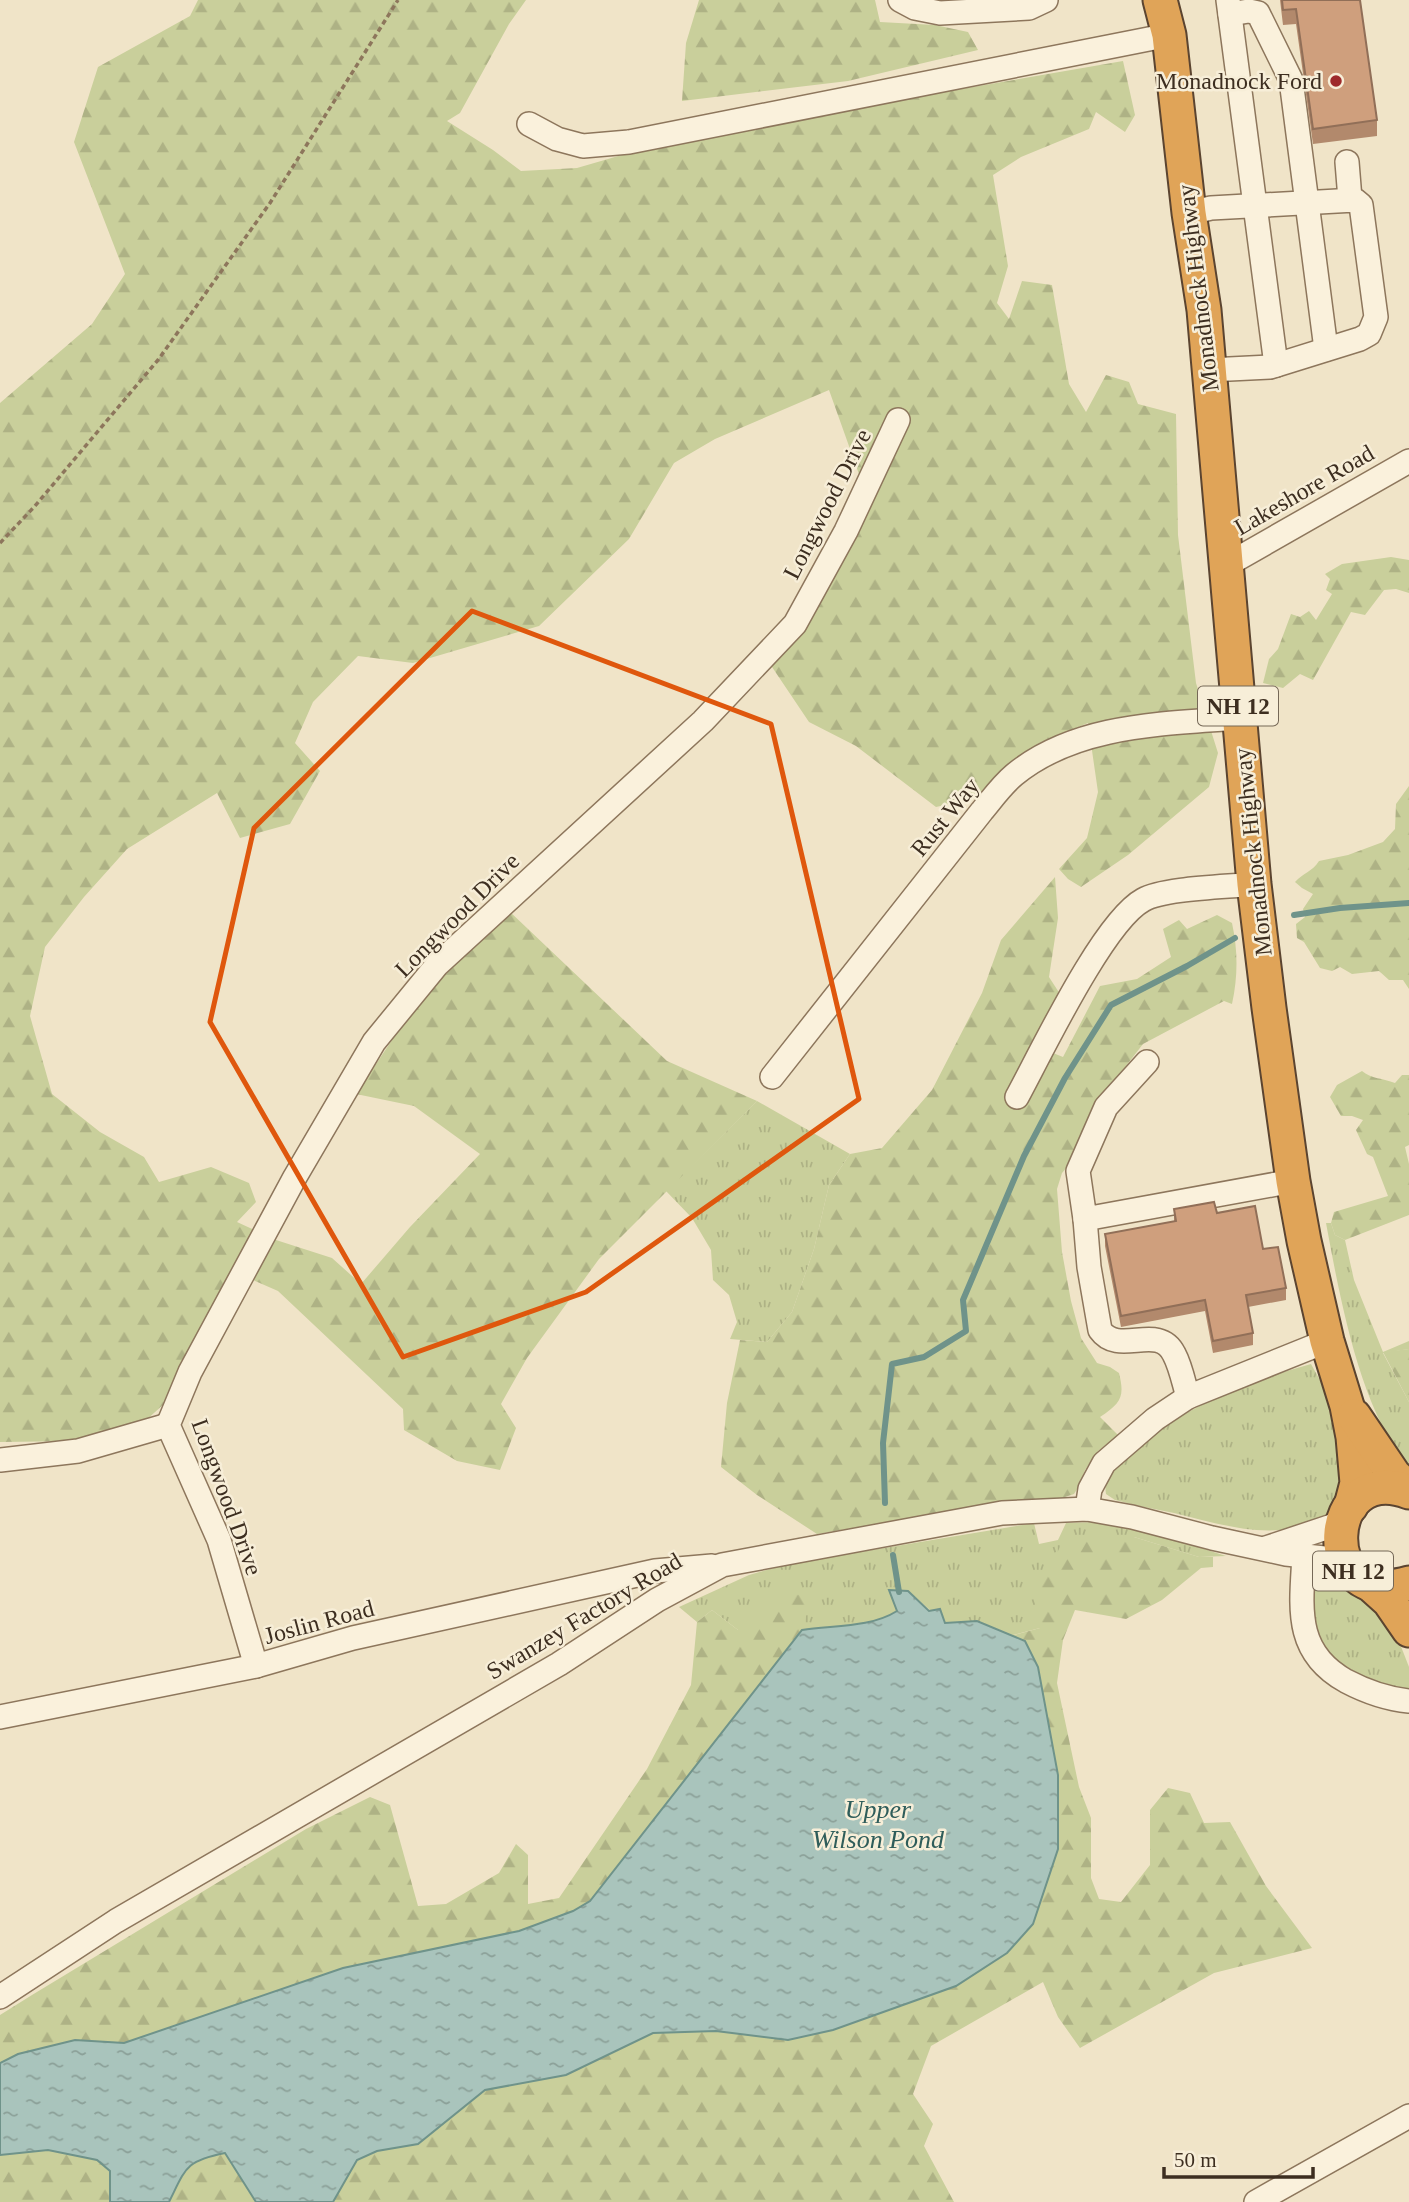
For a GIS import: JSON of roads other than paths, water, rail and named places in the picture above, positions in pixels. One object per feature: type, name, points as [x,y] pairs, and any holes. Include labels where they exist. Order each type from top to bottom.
[{"type":"highway","name":"Monadnock Highway","points":[[1160,0],[1169,35],[1189,212],[1204,310],[1254,884],[1293,1181],[1326,1341],[1347,1406],[1353,1437],[1357,1483],[1347,1513]]},
{"type":"highway","name":"Monadnock Highway","points":[[1347,1406],[1394,1475],[1409,1491]]},
{"type":"highway","name":"NH 12","points":[[1409,1491],[1383,1488],[1368,1492],[1347,1513],[1339,1540],[1342,1553],[1358,1574],[1389,1601],[1409,1630]]},
{"type":"highway","name":"NH 12","points":[[1358,1574],[1382,1587],[1409,1583]]},
{"type":"street","points":[[900,0],[915,8],[940,13],[1029,8],[1046,0]]},
{"type":"street","points":[[1276,365],[1229,7],[1258,13],[1289,74],[1326,349]]},
{"type":"street","points":[[529,124],[557,139],[583,146],[629,142],[1169,35]]},
{"type":"street","points":[[1347,162],[1350,199]]},
{"type":"street","points":[[1189,212],[1211,208],[1350,199],[1361,205],[1375,323],[1369,334],[1276,365],[1209,370]]},
{"type":"street","name":"Longwood Drive","points":[[256,1666],[219,1540],[168,1425],[190,1372],[295,1177],[374,1042],[437,965],[703,721],[795,624],[846,531],[898,420]]},
{"type":"street","name":"Lakeshore Road","points":[[1225,566],[1409,461]]},
{"type":"street","name":"Rust Way","points":[[772,1077],[982,811],[1013,776],[1046,753],[1079,739],[1170,724],[1239,718]]},
{"type":"street","points":[[1017,1097],[1085,974],[1129,910],[1159,894],[1254,884]]},
{"type":"street","points":[[1147,1062],[1106,1107],[1078,1171],[1089,1267],[1100,1330],[1105,1337],[1113,1341],[1148,1338],[1168,1345],[1174,1354],[1188,1398]]},
{"type":"street","points":[[1085,1219],[1293,1181]]},
{"type":"street","points":[[1087,1509],[1090,1489],[1104,1464],[1155,1419],[1188,1398],[1326,1341]]},
{"type":"street","points":[[0,1460],[78,1451],[168,1425]]},
{"type":"street","name":"Swanzey Factory Road","points":[[0,1997],[116,1921],[559,1664],[657,1600],[722,1565],[1002,1513],[1087,1509],[1132,1517],[1212,1538],[1304,1556],[1334,1559],[1358,1574]]},
{"type":"street","name":"Swanzey Factory Road","points":[[1266,1548],[1332,1526],[1347,1513]]},
{"type":"street","points":[[1304,1556],[1302,1614],[1311,1650],[1335,1675],[1360,1689],[1409,1701]]},
{"type":"street","name":"Joslin Road","points":[[0,1717],[256,1666],[353,1638],[651,1572],[722,1565]]},
{"type":"street","points":[[651,1572],[657,1600]]},
{"type":"street","points":[[1256,2202],[1409,2116]]},
{"type":"water","name":"Upper Wilson Pond","points":[[889,1590],[908,1591],[929,1611],[940,1609],[945,1623],[977,1621],[1025,1641],[1038,1667],[1058,1775],[1058,1849],[1033,1924],[1007,1953],[956,1986],[833,2030],[788,2040],[716,2031],[653,2033],[566,2075],[485,2090],[418,2144],[377,2151],[357,2160],[333,2202],[256,2202],[225,2153],[202,2159],[188,2168],[169,2202],[110,2202],[110,2171],[97,2160],[48,2150],[0,2155],[0,2063],[18,2054],[75,2040],[124,2043],[343,1968],[519,1931],[573,1911],[590,1901],[802,1630],[863,1623],[897,1611]]},
{"type":"waterway","points":[[1294,915],[1340,908],[1409,903]]},
{"type":"waterway","points":[[885,1503],[883,1443],[892,1364],[924,1357],[966,1331],[963,1300],[1024,1156],[1065,1078],[1111,1005],[1235,938]]},
{"type":"waterway","points":[[893,1555],[899,1592]]},
{"type":"place","name":"Monadnock Ford","points":[[1336,81]]}]
